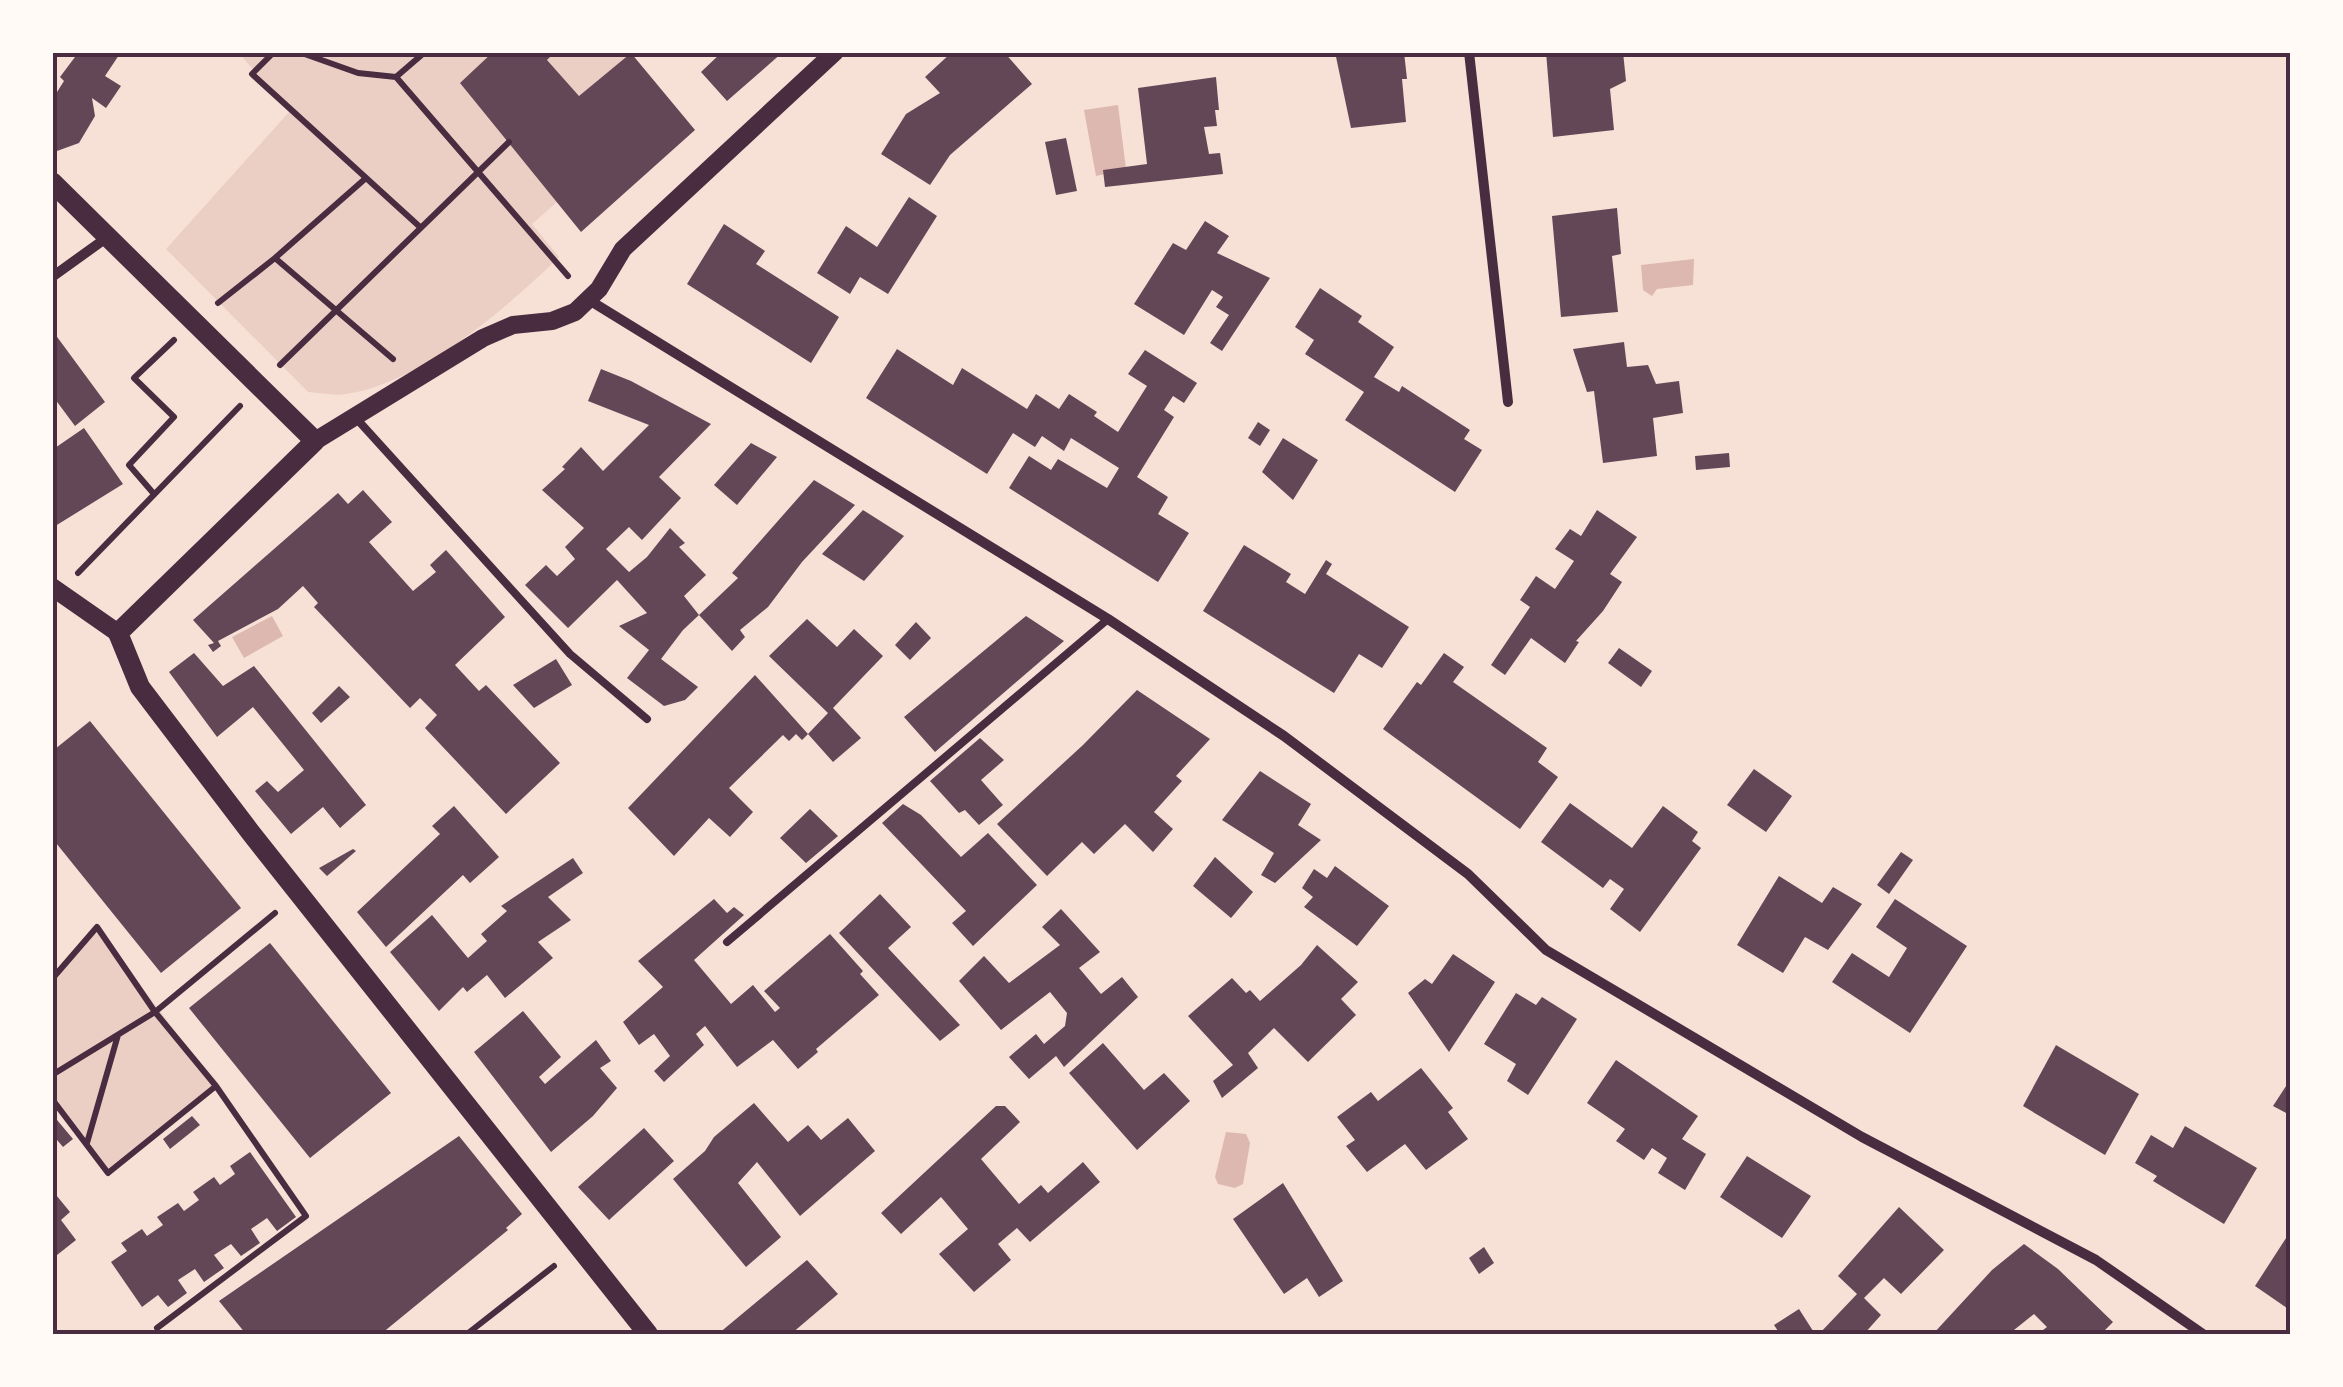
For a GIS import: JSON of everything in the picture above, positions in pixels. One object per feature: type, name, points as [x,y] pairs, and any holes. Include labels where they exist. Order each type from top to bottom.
[{"type":"main road","points":[[52,182],[315,441],[118,633],[140,687],[648,1334]]},
{"type":"street","points":[[315,441],[483,338],[513,325],[552,321],[575,312],[589,300],[623,249],[836,52]]},
{"type":"street","points":[[1469,52],[1508,402]]},
{"type":"street","points":[[52,277],[110,236]]},
{"type":"street","points":[[589,300],[1108,619],[1284,736],[1468,874],[1546,950],[1862,1137],[2096,1260],[2203,1334]]},
{"type":"street","points":[[52,587],[118,633]]},
{"type":"lane","points":[[355,417],[570,654],[647,720]]},
{"type":"lane","points":[[727,942],[1108,619]]},
{"type":"path","points":[[274,52],[252,74],[420,228]]},
{"type":"path","points":[[299,52],[358,73],[396,77],[589,300]]},
{"type":"path","points":[[396,77],[425,52]]},
{"type":"path","points":[[275,258],[366,178]]},
{"type":"path","points":[[52,1075],[154,1012],[298,893]]},
{"type":"path","points":[[52,979],[97,927],[154,1012],[216,1086],[306,1216],[157,1328]]},
{"type":"path","points":[[87,1144],[118,1035]]},
{"type":"path","points":[[52,1099],[108,1174],[216,1086]]},
{"type":"path","points":[[466,1334],[563,1258]]},
{"type":"shaded area","points":[[239,53],[492,53],[557,202],[532,224],[559,257],[488,320],[403,375],[346,394],[308,392],[166,249],[289,112]]},
{"type":"shaded area","points":[[555,53],[631,53],[579,96],[547,60]]},
{"type":"shaded area","points":[[1118,105],[1126,169],[1096,176],[1084,110]]},
{"type":"shaded area","points":[[1694,259],[1693,285],[1657,289],[1652,296],[1643,290],[1641,265]]},
{"type":"shaded area","points":[[272,616],[283,636],[244,658],[232,637]]},
{"type":"shaded area","points":[[97,927],[216,1086],[108,1173],[53,1099],[53,979]]},
{"type":"shaded area","points":[[1226,1132],[1246,1134],[1250,1143],[1243,1184],[1235,1188],[1218,1184],[1215,1177]]},
{"type":"building","points":[[69,52],[121,52],[105,76],[121,86],[106,108],[92,98],[95,116],[79,143],[57,151],[52,146],[52,100],[64,81],[60,77],[75,57]]},
{"type":"building","points":[[493,52],[555,52],[547,60],[579,96],[631,53],[695,130],[581,232],[460,83]]},
{"type":"building","points":[[722,52],[783,52],[727,101],[701,72]]},
{"type":"building","points":[[952,52],[1004,52],[1032,84],[950,155],[930,185],[881,154],[906,114],[940,93],[925,77]]},
{"type":"building","points":[[1335,52],[1404,52],[1406,122],[1351,128]]},
{"type":"building","points":[[1546,52],[1623,52],[1626,81],[1610,89],[1614,130],[1553,137]]},
{"type":"building","points":[[1216,77],[1217,126],[1204,127],[1209,154],[1220,153],[1223,174],[1105,187],[1103,170],[1147,164],[1138,88]]},
{"type":"building","points":[[1066,138],[1077,191],[1056,195],[1045,142]]},
{"type":"building","points":[[909,197],[937,216],[888,294],[860,277],[850,294],[817,273],[846,226],[877,247]]},
{"type":"building","points":[[1617,208],[1621,254],[1612,256],[1618,312],[1561,317],[1552,216]]},
{"type":"building","points":[[1205,221],[1229,236],[1217,253],[1270,278],[1222,351],[1210,343],[1229,315],[1216,307],[1223,297],[1212,290],[1184,335],[1134,304],[1173,243],[1186,250]]},
{"type":"building","points":[[724,224],[765,251],[756,264],[839,317],[811,363],[687,284]]},
{"type":"building","points":[[1320,288],[1362,316],[1358,322],[1394,347],[1374,377],[1399,392],[1402,386],[1470,430],[1464,439],[1482,450],[1455,492],[1345,420],[1364,392],[1305,354],[1314,340],[1295,327]]},
{"type":"building","points":[[52,330],[105,402],[75,426],[52,395]]},
{"type":"building","points":[[1624,342],[1627,367],[1648,365],[1656,384],[1679,381],[1683,413],[1653,418],[1657,456],[1603,463],[1594,391],[1587,392],[1573,349]]},
{"type":"building","points":[[897,349],[953,385],[962,368],[1027,409],[1036,394],[1059,409],[1069,394],[1118,432],[1147,386],[1128,374],[1145,350],[1197,383],[1184,403],[1173,396],[1164,410],[1174,417],[1137,477],[1168,497],[1158,514],[1189,533],[1158,582],[1009,488],[1029,456],[1051,470],[1058,459],[1107,488],[1119,468],[1071,438],[1064,451],[1042,436],[1035,447],[1013,433],[987,474],[866,398]]},
{"type":"building","points":[[601,369],[711,424],[659,477],[681,498],[642,540],[629,527],[606,549],[629,572],[670,528],[685,543],[679,547],[706,575],[684,596],[699,615],[661,659],[698,687],[685,700],[664,706],[627,678],[649,650],[619,626],[647,613],[617,580],[568,628],[525,585],[546,565],[557,576],[575,559],[565,547],[584,528],[542,490],[581,447],[603,471],[649,425],[588,401]]},
{"type":"building","points":[[1258,422],[1270,430],[1260,446],[1248,438]]},
{"type":"building","points":[[84,428],[123,484],[52,528],[52,450]]},
{"type":"building","points":[[1283,438],[1318,460],[1293,500],[1262,472]]},
{"type":"building","points":[[751,443],[777,457],[737,505],[714,485]]},
{"type":"building","points":[[1729,453],[1730,467],[1696,470],[1695,456]]},
{"type":"building","points":[[814,480],[855,505],[802,562],[768,607],[740,630],[745,637],[732,651],[699,615],[738,578],[732,573]]},
{"type":"building","points":[[363,490],[392,522],[369,542],[413,591],[436,572],[430,565],[446,550],[505,617],[455,665],[479,691],[486,685],[560,763],[506,814],[425,728],[437,715],[420,698],[410,708],[314,607],[318,603],[303,586],[278,609],[218,641],[221,646],[213,652],[208,645],[214,643],[193,620],[338,493],[348,504]]},
{"type":"building","points":[[863,510],[904,536],[864,581],[822,554]]},
{"type":"building","points":[[1597,510],[1637,537],[1610,574],[1622,582],[1576,641],[1579,642],[1565,663],[1531,638],[1505,675],[1491,665],[1530,607],[1520,600],[1536,576],[1555,589],[1574,561],[1555,549],[1570,529],[1581,536]]},
{"type":"building","points":[[1244,545],[1291,574],[1286,582],[1305,594],[1326,560],[1332,564],[1326,574],[1409,627],[1382,668],[1359,654],[1334,693],[1203,611]]},
{"type":"building","points":[[1026,616],[1064,641],[935,752],[904,717]]},
{"type":"building","points":[[807,619],[837,647],[854,629],[883,656],[833,708],[861,738],[833,762],[808,734],[828,713],[769,656]]},
{"type":"building","points":[[916,622],[931,638],[910,660],[895,645]]},
{"type":"building","points":[[1619,648],[1652,671],[1641,687],[1608,663]]},
{"type":"building","points":[[194,653],[223,686],[254,666],[366,805],[340,828],[323,807],[291,834],[255,791],[267,781],[278,792],[304,770],[253,707],[217,737],[169,672]]},
{"type":"building","points":[[1444,653],[1464,667],[1453,682],[1547,748],[1538,762],[1558,777],[1520,829],[1383,729]]},
{"type":"building","points":[[556,659],[572,685],[534,708],[513,685]]},
{"type":"building","points":[[755,675],[808,734],[802,740],[796,734],[789,741],[783,735],[729,788],[753,812],[730,837],[709,818],[674,856],[628,808]]},
{"type":"building","points":[[339,686],[350,697],[321,723],[312,713]]},
{"type":"building","points":[[1137,690],[1210,739],[1176,776],[1182,781],[1154,812],[1173,829],[1153,852],[1125,824],[1094,854],[1082,842],[1047,876],[997,824]]},
{"type":"building","points":[[90,721],[241,908],[161,973],[52,838],[52,745],[55,749]]},
{"type":"building","points":[[980,738],[1004,760],[981,780],[1003,805],[979,825],[965,810],[959,813],[930,781]]},
{"type":"building","points":[[1754,769],[1792,796],[1766,832],[1727,805]]},
{"type":"building","points":[[1260,771],[1311,804],[1298,825],[1321,840],[1275,883],[1261,875],[1274,853],[1222,820]]},
{"type":"building","points":[[1570,803],[1632,848],[1663,806],[1698,832],[1692,841],[1701,848],[1640,932],[1610,909],[1624,889],[1610,879],[1603,888],[1541,842]]},
{"type":"building","points":[[903,804],[921,815],[961,857],[988,833],[1037,885],[973,946],[952,923],[966,911],[882,823]]},
{"type":"building","points":[[454,806],[499,857],[470,883],[463,875],[386,947],[357,912],[440,834],[432,826]]},
{"type":"building","points":[[810,809],[838,836],[806,863],[780,838]]},
{"type":"building","points":[[353,849],[356,851],[327,876],[319,868]]},
{"type":"building","points":[[1901,852],[1913,860],[1889,894],[1877,885]]},
{"type":"building","points":[[1215,857],[1253,892],[1231,918],[1193,886]]},
{"type":"building","points":[[573,858],[583,873],[548,897],[571,920],[538,942],[553,958],[505,998],[487,975],[467,992],[463,987],[439,1011],[390,952],[432,915],[468,958],[487,941],[481,934],[507,911],[501,906]]},
{"type":"building","points":[[1335,866],[1389,906],[1357,946],[1304,907],[1313,897],[1302,888],[1314,869],[1327,878]]},
{"type":"building","points":[[1779,876],[1822,903],[1833,887],[1862,904],[1828,950],[1805,937],[1783,973],[1737,945]]},
{"type":"building","points":[[880,894],[911,927],[888,948],[960,1025],[940,1041],[839,933]]},
{"type":"building","points":[[714,899],[727,913],[734,907],[744,915],[694,960],[731,1004],[753,985],[775,1012],[780,1008],[764,991],[830,934],[879,995],[798,1069],[773,1040],[737,1067],[705,1026],[696,1034],[704,1045],[664,1082],[654,1071],[670,1056],[654,1034],[639,1045],[623,1022],[663,987],[638,961]]},
{"type":"building","points":[[1895,899],[1967,946],[1910,1033],[1832,982],[1852,953],[1889,977],[1907,948],[1876,927]]},
{"type":"building","points":[[1061,909],[1100,952],[1079,968],[1101,994],[1122,977],[1138,997],[1064,1067],[1056,1056],[1029,1079],[1009,1057],[1036,1034],[1044,1044],[1065,1026],[1067,1013],[1050,992],[1001,1030],[959,981],[984,956],[1009,983],[1060,945],[1042,927]]},
{"type":"building","points":[[270,943],[391,1093],[310,1158],[189,1008]]},
{"type":"building","points":[[1317,945],[1358,982],[1341,999],[1356,1015],[1308,1062],[1274,1028],[1248,1053],[1258,1068],[1222,1098],[1213,1081],[1233,1065],[1188,1016],[1232,978],[1260,1001],[1301,965]]},
{"type":"building","points":[[1453,954],[1495,982],[1449,1052],[1408,993],[1425,979],[1432,984]]},
{"type":"building","points":[[1516,993],[1536,1005],[1542,997],[1577,1019],[1528,1095],[1507,1081],[1516,1064],[1484,1044]]},
{"type":"building","points":[[523,1011],[561,1057],[539,1077],[545,1084],[596,1040],[611,1061],[600,1068],[617,1088],[593,1116],[551,1152],[474,1052]]},
{"type":"building","points":[[1103,1043],[1144,1090],[1164,1073],[1190,1101],[1137,1150],[1069,1073]]},
{"type":"building","points":[[2056,1045],[2139,1094],[2105,1155],[2023,1106]]},
{"type":"building","points":[[1616,1060],[1698,1116],[1682,1139],[1706,1154],[1685,1190],[1658,1173],[1667,1158],[1652,1148],[1644,1160],[1616,1141],[1625,1129],[1587,1103]]},
{"type":"building","points":[[1421,1068],[1453,1108],[1448,1112],[1468,1139],[1426,1170],[1405,1144],[1367,1172],[1346,1146],[1355,1140],[1337,1117],[1371,1092],[1378,1101]]},
{"type":"building","points":[[2290,1085],[2290,1115],[2273,1106]]},
{"type":"building","points":[[754,1103],[788,1142],[808,1125],[821,1140],[848,1118],[875,1151],[800,1216],[757,1162],[738,1183],[781,1237],[746,1267],[673,1179]]},
{"type":"building","points":[[996,1106],[1005,1106],[1020,1122],[981,1159],[1019,1204],[1041,1185],[1048,1193],[1083,1162],[1100,1182],[1030,1242],[1017,1228],[998,1244],[1011,1260],[974,1292],[939,1254],[968,1229],[941,1197],[901,1234],[881,1213]]},
{"type":"building","points":[[52,1114],[73,1139],[63,1147],[52,1134]]},
{"type":"building","points":[[192,1116],[200,1125],[170,1149],[163,1139]]},
{"type":"building","points":[[2185,1126],[2257,1168],[2224,1224],[2153,1181],[2157,1176],[2135,1163],[2151,1135],[2173,1148]]},
{"type":"building","points":[[644,1128],[674,1161],[609,1220],[578,1187]]},
{"type":"building","points":[[459,1136],[522,1214],[508,1230],[381,1334],[246,1334],[219,1301]]},
{"type":"building","points":[[250,1152],[296,1217],[277,1231],[267,1218],[251,1229],[260,1243],[241,1256],[231,1244],[214,1255],[224,1268],[204,1282],[195,1269],[178,1280],[187,1293],[168,1307],[158,1295],[142,1307],[111,1262],[127,1251],[121,1243],[142,1229],[147,1236],[163,1225],[157,1217],[178,1203],[184,1211],[199,1200],[193,1192],[214,1177],[220,1185],[235,1174],[230,1166]]},
{"type":"building","points":[[1747,1156],[1811,1196],[1782,1238],[1720,1197]]},
{"type":"building","points":[[1283,1183],[1343,1281],[1319,1297],[1307,1278],[1284,1294],[1233,1219]]},
{"type":"building","points":[[52,1190],[70,1212],[61,1220],[76,1240],[52,1259]]},
{"type":"building","points":[[1899,1207],[1944,1250],[1901,1294],[1884,1278],[1864,1298],[1881,1315],[1864,1334],[1819,1334],[1857,1294],[1838,1276]]},
{"type":"building","points":[[2290,1232],[2290,1310],[2255,1286]]},
{"type":"building","points":[[2024,1244],[2058,1269],[2113,1322],[2101,1334],[2047,1334],[2043,1330],[2047,1327],[2034,1314],[2009,1334],[1933,1334],[1992,1270]]},
{"type":"building","points":[[1484,1247],[1494,1263],[1479,1274],[1469,1258]]},
{"type":"building","points":[[807,1260],[838,1294],[791,1334],[718,1334]]},
{"type":"building","points":[[1799,1309],[1815,1334],[1780,1334],[1774,1325]]}]
